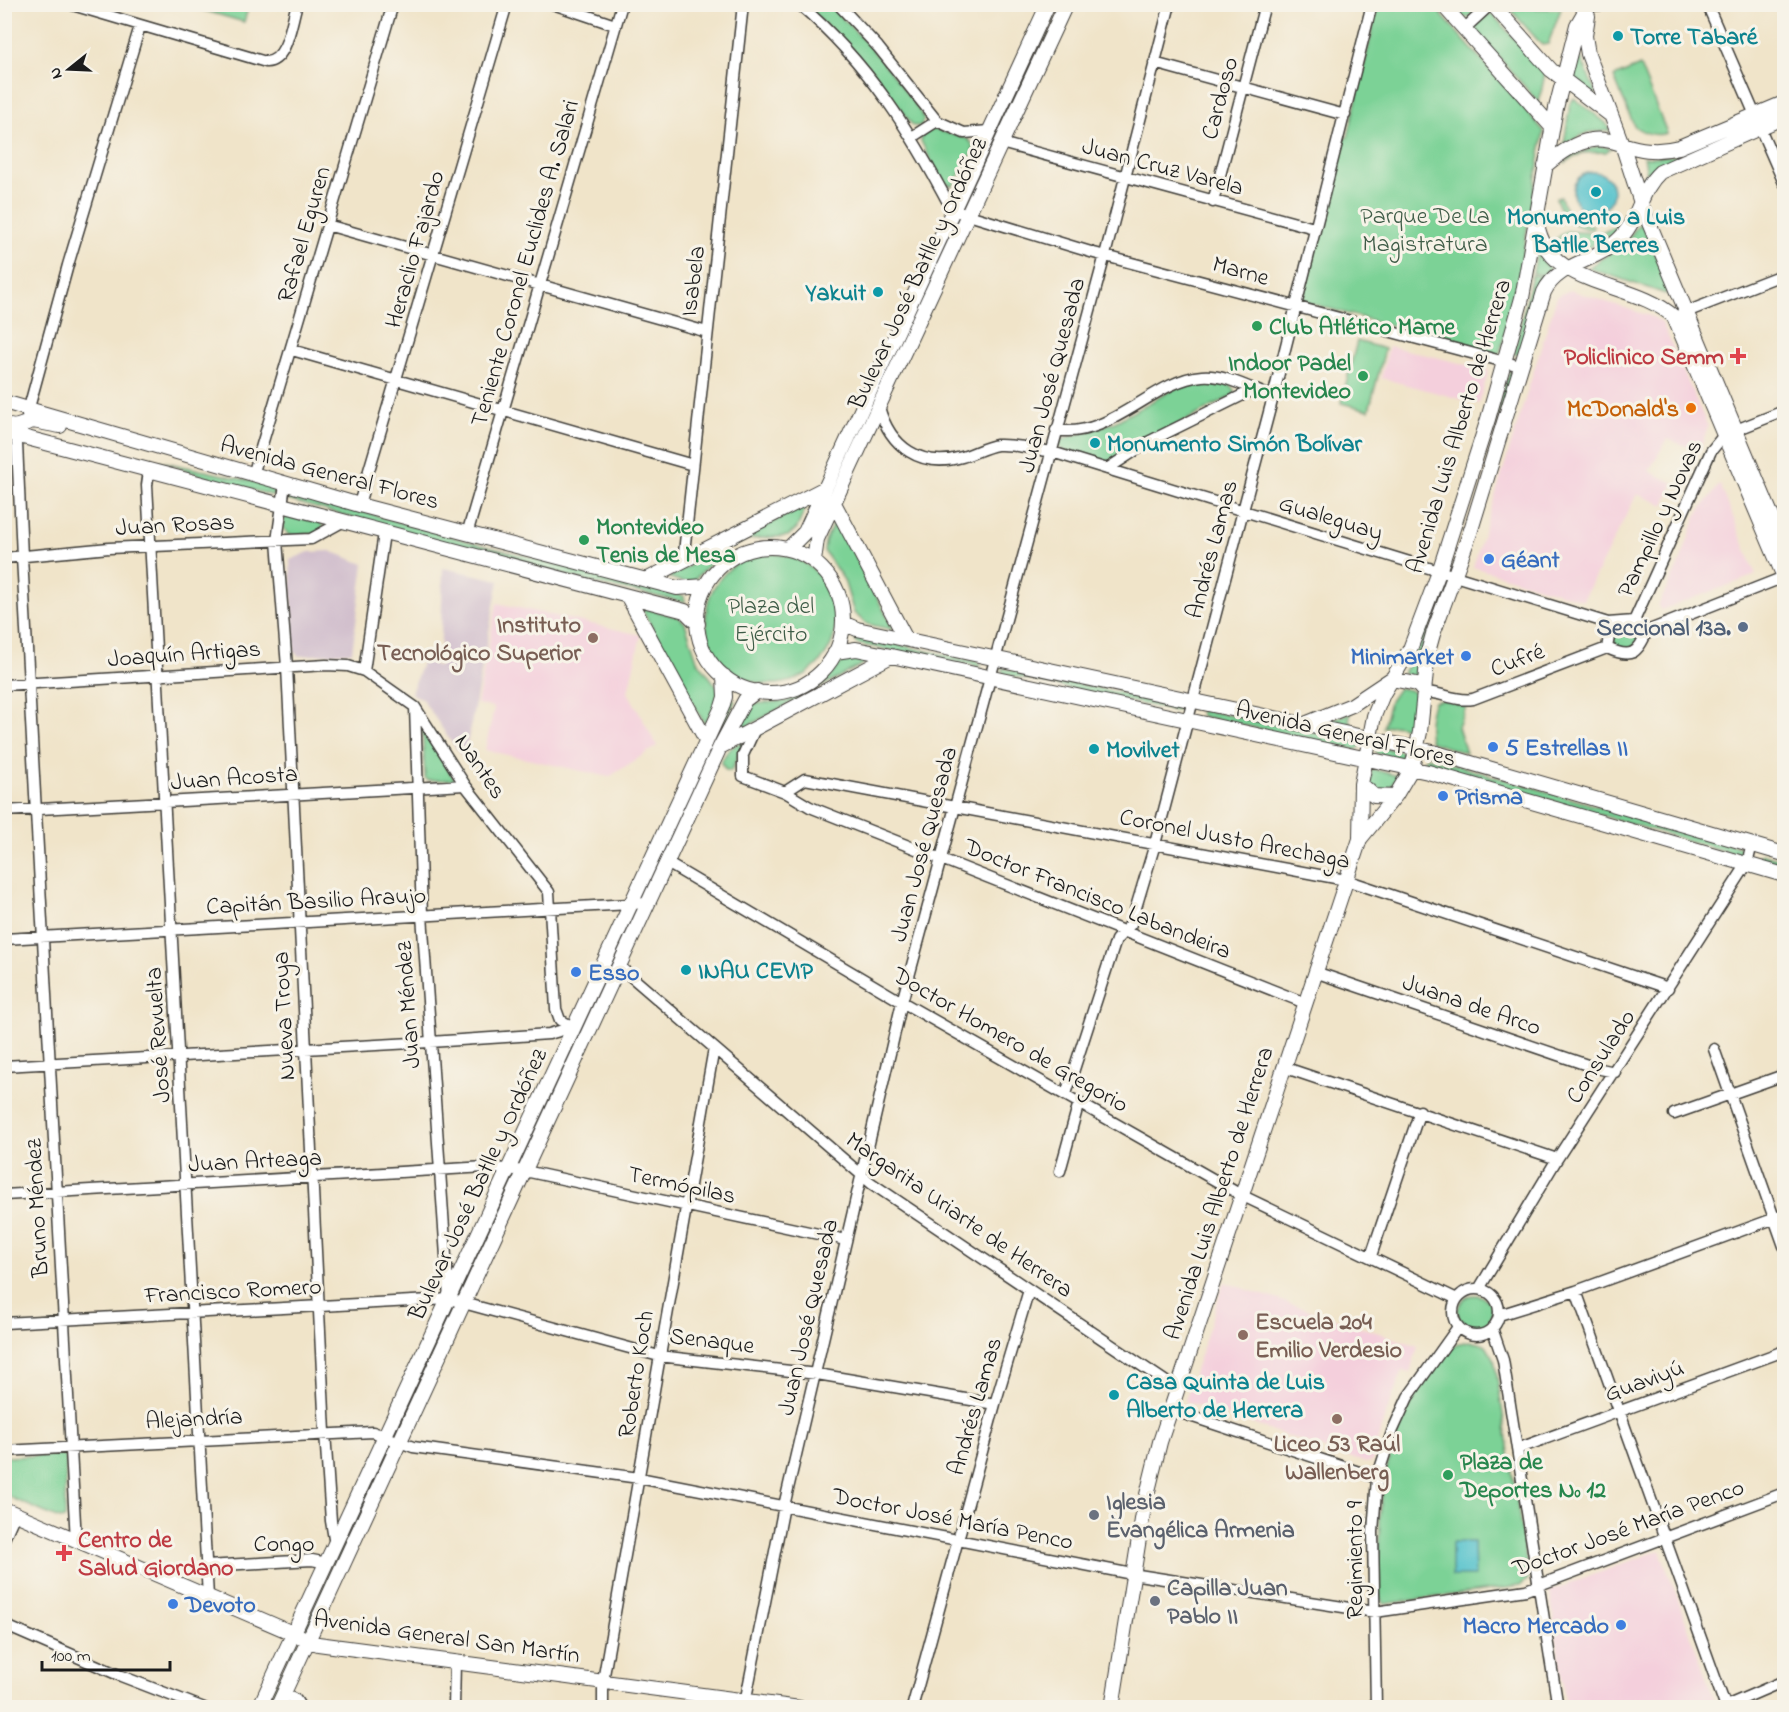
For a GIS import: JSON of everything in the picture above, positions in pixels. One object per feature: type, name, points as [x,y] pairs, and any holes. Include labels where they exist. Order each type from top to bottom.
[{"type":"main road","name":"Bulevar José Batlle y Ordóñez","points":[[788,549],[805,532],[1048,4]]},
{"type":"main road","name":"Bulevar José Batlle y Ordóñez","points":[[814,561],[817,539],[1066,4]]},
{"type":"main road","points":[[1442,4],[1551,126]]},
{"type":"main road","points":[[1492,4],[1563,79],[1609,114]]},
{"type":"main road","points":[[1588,5],[1585,28],[1586,45],[1609,114],[1622,144],[1680,315],[1730,432],[1785,577]]},
{"type":"main road","name":"Avenida Luis Alberto de Herrera","points":[[1112,1707],[1132,1574],[1151,1473],[1360,839],[1361,783],[1374,716],[1391,679],[1410,649],[1439,572],[1505,361],[1522,298],[1551,126],[1581,15],[1588,5]]},
{"type":"main road","points":[[1541,58],[1553,58],[1571,49]]},
{"type":"main road","points":[[1569,268],[1613,245],[1627,230],[1642,206],[1650,182],[1667,167],[1758,122],[1785,103]]},
{"type":"main road","points":[[1545,166],[1569,147],[1586,140],[1606,139],[1643,149],[1671,149],[1758,122],[1785,117]]},
{"type":"main road","points":[[1537,216],[1538,229],[1557,260],[1581,276],[1680,315]]},
{"type":"main road","name":"Avenida Luis Alberto de Herrera","points":[[1360,839],[1394,797],[1412,768],[1417,748],[1433,634],[1455,577],[1546,288],[1556,276],[1569,268]]},
{"type":"main road","name":"Avenida General Flores","points":[[4,402],[285,484],[467,534],[677,588],[705,586]]},
{"type":"main road","points":[[4,425],[21,429],[42,422],[90,434],[109,433]]},
{"type":"main road","name":"Avenida General Flores","points":[[4,432],[21,429],[149,471],[685,611],[698,624]]},
{"type":"main road","points":[[1730,432],[1785,545]]},
{"type":"main road","points":[[646,580],[825,488]]},
{"type":"main road","points":[[834,503],[906,639]]},
{"type":"main road","points":[[767,547],[788,549],[814,561],[828,576],[838,593],[843,622],[836,652],[824,669],[808,682],[778,692],[757,692],[740,686],[724,676],[705,653],[698,624],[698,611],[705,586],[718,569],[745,551],[767,547]]},
{"type":"main road","points":[[628,597],[706,740]]},
{"type":"main road","name":"Avenida General Flores","points":[[843,622],[857,629],[1417,748],[1785,854]]},
{"type":"main road","name":"Avenida General Flores","points":[[836,652],[856,649],[891,656],[1412,768],[1785,875]]},
{"type":"main road","points":[[720,747],[754,731],[891,656]]},
{"type":"main road","name":"Bulevar José Batlle y Ordóñez","points":[[259,1707],[706,740],[725,697],[724,676]]},
{"type":"main road","name":"Avenida Luis Alberto de Herrera","points":[[1303,724],[1352,705],[1391,679]]},
{"type":"main road","name":"Cufré","points":[[1391,679],[1416,684],[1424,692]]},
{"type":"main road","name":"Bulevar José Batlle y Ordóñez","points":[[277,1707],[720,747],[745,700],[757,692]]},
{"type":"main road","points":[[1361,783],[1374,796],[1394,797]]},
{"type":"main road","name":"Avenida General San Martín","points":[[10,1512],[294,1635],[325,1645],[603,1681],[744,1704],[800,1707]]},
{"type":"street","points":[[69,4],[273,62],[282,55],[297,4]]},
{"type":"street","name":"Rafael Eguren","points":[[254,475],[393,4]]},
{"type":"street","name":"Heraclio Fajardo","points":[[359,504],[398,380],[507,4]]},
{"type":"street","points":[[553,4],[615,25]]},
{"type":"street","name":"Teniente Coronel Euclides A. Salari","points":[[467,534],[622,4]]},
{"type":"street","name":"Isabela","points":[[683,562],[743,4]]},
{"type":"street","points":[[800,4],[852,56],[898,113],[952,210]]},
{"type":"street","points":[[838,4],[878,47],[937,121],[964,133],[989,131]]},
{"type":"street","name":"Juan José Quesada","points":[[744,1704],[784,1506],[817,1374],[902,1002],[953,806],[996,659],[1105,255],[1170,4]]},
{"type":"street","name":"Cardoso","points":[[1213,202],[1265,4]]},
{"type":"street","name":"Andrés Lamas","points":[[1066,1094],[1116,940],[1131,924],[1155,844],[1273,397],[1372,4]]},
{"type":"street","points":[[1464,29],[1492,4]]},
{"type":"street","points":[[1588,5],[1609,4]]},
{"type":"street","points":[[1707,4],[1785,183]]},
{"type":"street","name":"Bruno Méndez","points":[[76,1541],[56,1192],[38,809],[22,557],[21,429],[140,26]]},
{"type":"street","points":[[1154,63],[1344,115]]},
{"type":"street","points":[[912,136],[937,121]]},
{"type":"street","name":"Juan Cruz Varela","points":[[1001,143],[1314,228]]},
{"type":"street","name":"Marne","points":[[952,210],[1105,255],[1520,366]]},
{"type":"street","points":[[327,225],[707,332]]},
{"type":"street","points":[[1680,315],[1785,274]]},
{"type":"street","points":[[292,350],[693,465]]},
{"type":"street","points":[[1056,430],[1075,432],[1104,422],[1191,378],[1207,376],[1235,382],[1273,397]]},
{"type":"street","points":[[1107,469],[1150,441],[1253,390]]},
{"type":"street","name":"Gualeguay","points":[[879,407],[883,420],[895,439],[910,453],[924,460],[951,460],[1001,445],[1052,452],[1608,623],[1634,621]]},
{"type":"street","points":[[1730,432],[1785,411]]},
{"type":"street","name":"Pampillo y Novas","points":[[1634,621],[1711,451],[1730,432]]},
{"type":"street","name":"José Revuelta","points":[[149,471],[157,676],[180,1057],[198,1439],[208,1597]]},
{"type":"street","name":"Nueva Troya","points":[[285,484],[280,504],[277,541],[293,794],[325,1432],[331,1521],[335,1545]]},
{"type":"street","name":"Juan Rosas","points":[[4,558],[151,546],[311,539],[342,522]]},
{"type":"street","points":[[364,672],[384,533]]},
{"type":"street","points":[[1634,621],[1647,631],[1785,577]]},
{"type":"street","points":[[1607,648],[1610,631],[1608,623]]},
{"type":"street","name":"Cufré","points":[[1424,692],[1437,692],[1462,701],[1473,699],[1607,648],[1621,654],[1632,653],[1642,645],[1647,631]]},
{"type":"street","name":"Joaquín Artigas","points":[[4,685],[338,665],[364,672]]},
{"type":"street","name":"Nantes","points":[[364,672],[415,707],[465,785],[549,892],[556,1009],[560,1020],[573,1027]]},
{"type":"street","name":"Juan Méndez","points":[[415,707],[422,915],[449,1299]]},
{"type":"street","name":"Doctor Francisco Labandeira","points":[[754,731],[743,755],[743,776],[785,792],[810,807],[1305,1003]]},
{"type":"street","name":"Coronel Justo Arechaga","points":[[785,792],[805,779],[1347,880],[1668,988]]},
{"type":"street","name":"Juan Acosta","points":[[4,811],[465,785]]},
{"type":"street","name":"Consulado","points":[[1479,1289],[1557,1158],[1615,1072],[1747,864],[1752,844]]},
{"type":"street","name":"Doctor Homero de Gregorio","points":[[667,863],[902,1002],[1241,1196],[1457,1299]]},
{"type":"street","name":"Capitán Basilio Araujo","points":[[4,939],[648,903]]},
{"type":"street","name":"Margarita Uriarte de Herrera","points":[[619,966],[862,1175],[1178,1390]]},
{"type":"street","name":"Juana de Arco","points":[[1315,972],[1585,1065],[1615,1072]]},
{"type":"street","points":[[4,1066],[549,1034],[573,1027]]},
{"type":"street","name":"Roberto Koch","points":[[603,1707],[603,1681],[714,1048]]},
{"type":"street","points":[[1714,1050],[1780,1217],[1785,1246]]},
{"type":"street","points":[[1283,1067],[1557,1158]]},
{"type":"street","points":[[1674,1114],[1785,1075]]},
{"type":"street","points":[[1060,1171],[1080,1102]]},
{"type":"street","points":[[1371,1256],[1420,1111]]},
{"type":"street","name":"Termópilas","points":[[509,1168],[846,1240]]},
{"type":"street","name":"Juan Arteaga","points":[[4,1195],[440,1169],[509,1168]]},
{"type":"street","points":[[1499,1316],[1576,1291],[1780,1217]]},
{"type":"street","points":[[1479,1289],[1492,1296],[1498,1305],[1499,1316],[1492,1328],[1478,1335],[1467,1333],[1458,1327],[1453,1310],[1457,1299],[1464,1292],[1479,1289]]},
{"type":"street","name":"Andrés Lamas","points":[[912,1707],[995,1404],[1029,1290]]},
{"type":"street","points":[[1576,1291],[1726,1706],[1785,1681]]},
{"type":"street","name":"Francisco Romero","points":[[4,1323],[449,1299],[464,1302]]},
{"type":"street","name":"Senaque","points":[[464,1302],[659,1356],[817,1374],[995,1404]]},
{"type":"street","name":"Regimiento 9","points":[[1376,1707],[1373,1532],[1377,1478],[1389,1439],[1408,1396],[1458,1327]]},
{"type":"street","points":[[1492,1328],[1502,1353],[1558,1707]]},
{"type":"street","name":"Guaviyú","points":[[1517,1449],[1785,1352]]},
{"type":"street","points":[[1172,1410],[1377,1478]]},
{"type":"street","name":"Alejandría","points":[[4,1451],[325,1432],[364,1431],[385,1436]]},
{"type":"street","name":"Doctor José María Penco","points":[[385,1436],[413,1447],[639,1478],[1132,1574],[1375,1612],[1539,1586],[1785,1493]]},
{"type":"street","points":[[4,1539],[10,1512]]},
{"type":"street","name":"Congo","points":[[206,1566],[312,1560],[327,1563]]},
{"type":"street","points":[[4,1625],[121,1676],[204,1707]]},
{"type":"street","points":[[454,1707],[455,1662]]},
{"type":"street","points":[[284,1694],[296,1700],[301,1707]]},
{"type":"shaded area","points":[[1570,290],[1653,317],[1662,323],[1708,427],[1699,451],[1667,439],[1649,471],[1674,483],[1664,505],[1637,494],[1583,600],[1473,567],[1557,296]]},
{"type":"shaded area","points":[[1389,346],[1489,370],[1479,404],[1381,378]]},
{"type":"shaded area","points":[[1720,484],[1756,575],[1661,610],[1658,606],[1681,560],[1696,516]]},
{"type":"shaded area","points":[[330,551],[364,564],[352,652],[299,656],[294,652],[290,560],[309,552]]},
{"type":"shaded area","points":[[443,568],[499,580],[464,760],[422,699],[411,693],[423,660],[440,667]]},
{"type":"shaded area","points":[[497,603],[641,635],[628,692],[657,746],[609,777],[485,750],[494,708],[477,704]]},
{"type":"shaded area","points":[[1224,1282],[1418,1346],[1410,1373],[1402,1371],[1381,1428],[1372,1461],[1366,1463],[1185,1401]]},
{"type":"shaded area","name":"Macro Mercado","points":[[1660,1550],[1717,1707],[1566,1707],[1550,1591]]},
{"type":"green space","points":[[185,5],[249,5],[244,22]]},
{"type":"green space","points":[[805,5],[828,5],[855,31],[891,72],[913,102],[924,118],[921,126],[913,126],[883,84]]},
{"type":"green space","name":"Parque De La Magistratura","points":[[1378,5],[1433,5],[1544,131],[1516,293],[1500,352],[1497,355],[1305,302],[1303,297],[1343,139],[1348,137]]},
{"type":"green space","points":[[1451,5],[1481,5],[1468,18],[1463,17]]},
{"type":"green space","points":[[1509,8],[1561,9],[1548,44],[1542,45]]},
{"type":"green space","points":[[1489,14],[1493,15],[1545,73],[1539,103],[1476,31],[1475,25]]},
{"type":"green space","points":[[1581,58],[1596,93],[1594,95],[1572,76],[1578,59]]},
{"type":"green space","points":[[1027,66],[1027,73],[980,173],[981,162]]},
{"type":"green space","points":[[1640,66],[1667,133],[1650,134],[1634,126],[1614,77]]},
{"type":"green space","points":[[1574,98],[1606,123],[1610,131],[1589,132],[1564,144],[1570,104]]},
{"type":"green space","points":[[1762,119],[1664,163],[1647,174],[1644,157],[1674,156]]},
{"type":"green space","points":[[932,129],[968,139],[973,145],[973,152],[953,186],[942,183],[921,141],[922,136]]},
{"type":"green space","points":[[1599,146],[1611,148],[1606,152],[1582,153],[1564,163],[1572,155]]},
{"type":"green space","points":[[1561,197],[1572,217],[1593,225],[1593,229],[1579,226],[1569,220],[1561,210],[1556,198]]},
{"type":"green space","points":[[1624,218],[1614,234],[1578,253],[1563,249],[1555,240],[1566,231],[1604,232],[1618,225]]},
{"type":"green space","points":[[1642,224],[1669,286],[1666,294],[1588,268],[1626,242],[1638,225]]},
{"type":"green space","points":[[953,226],[940,263],[808,544],[806,541]]},
{"type":"green space","points":[[1537,253],[1550,269],[1543,275],[1533,273]]},
{"type":"green space","points":[[1532,275],[1544,277],[1519,354],[1516,355],[1514,353]]},
{"type":"green space","name":"Indoor Padel Montevideo","points":[[1357,341],[1385,349],[1369,410],[1341,403]]},
{"type":"green space","points":[[1511,369],[1513,371],[1497,423],[1501,394]]},
{"type":"green space","points":[[1202,378],[1229,384],[1234,390],[1234,395],[1106,463],[1064,451],[1058,446],[1058,443],[1064,439],[1115,422],[1174,389]]},
{"type":"green space","points":[[160,461],[273,486],[274,496],[202,476]]},
{"type":"green space","points":[[287,490],[470,542],[684,596],[685,602],[602,585],[287,500]]},
{"type":"green space","points":[[807,504],[797,528],[788,536],[749,539],[725,549],[693,581],[682,582],[668,577]]},
{"type":"green space","points":[[290,515],[321,523],[323,527],[317,534],[290,535],[283,528],[284,518]]},
{"type":"green space","points":[[834,521],[837,521],[894,630],[867,624],[854,613],[844,580],[824,551],[825,542]]},
{"type":"green space","name":"Plaza del Ejército","points":[[771,554],[796,559],[817,573],[831,594],[836,619],[831,644],[817,665],[796,679],[771,684],[746,679],[725,665],[711,644],[706,619],[711,594],[725,573],[746,559]]},
{"type":"green space","points":[[1440,590],[1443,591],[1425,640],[1418,677],[1412,678],[1403,673],[1419,646]]},
{"type":"green space","points":[[642,609],[678,617],[685,623],[697,660],[718,688],[718,698],[706,722],[704,723]]},
{"type":"green space","points":[[1628,627],[1637,631],[1640,637],[1632,650],[1613,647],[1615,630]]},
{"type":"green space","points":[[858,636],[979,662],[981,667],[857,644],[855,640]]},
{"type":"green space","points":[[852,657],[871,660],[738,731],[752,704],[786,701],[801,696],[826,681],[842,662]]},
{"type":"green space","points":[[1002,668],[1178,705],[1180,709],[1174,711],[1003,674]]},
{"type":"green space","points":[[1399,688],[1410,690],[1415,694],[1413,734],[1399,726],[1391,725],[1383,728],[1390,701]]},
{"type":"green space","points":[[732,699],[735,701],[643,897],[642,895]]},
{"type":"green space","points":[[1443,700],[1466,707],[1458,727],[1466,753],[1431,742],[1429,727],[1431,711],[1434,702]]},
{"type":"green space","points":[[1200,711],[1358,742],[1361,746],[1356,750],[1201,716]]},
{"type":"green space","points":[[1351,713],[1349,720],[1354,728],[1326,721]]},
{"type":"green space","points":[[422,725],[455,780],[425,778]]},
{"type":"green space","points":[[744,742],[731,771],[726,770],[721,763],[725,755],[730,749]]},
{"type":"green space","points":[[1378,747],[1404,753],[1399,759],[1377,754],[1375,749]]},
{"type":"green space","points":[[1427,757],[1742,848],[1742,853],[1738,855],[1425,764],[1423,761]]},
{"type":"green space","points":[[1372,769],[1398,776],[1385,794],[1369,786]]},
{"type":"green space","points":[[1763,854],[1784,860],[1784,868],[1760,861],[1758,856]]},
{"type":"green space","points":[[634,911],[637,912],[522,1159],[521,1158]]},
{"type":"green space","points":[[512,1176],[515,1177],[462,1291],[461,1289]]},
{"type":"green space","points":[[1475,1295],[1487,1300],[1492,1312],[1487,1324],[1475,1329],[1463,1324],[1458,1312],[1463,1300]]},
{"type":"green space","points":[[452,1309],[454,1309],[399,1427],[398,1425]]},
{"type":"green space","name":"Plaza de Deportes Nº 12","points":[[1469,1341],[1486,1345],[1494,1358],[1529,1578],[1520,1586],[1384,1604],[1380,1598],[1379,1538],[1384,1482],[1390,1455],[1399,1428],[1429,1375],[1450,1349]]},
{"type":"green space","points":[[390,1447],[307,1631],[304,1632],[387,1448]]},
{"type":"green space","points":[[66,1455],[65,1518],[59,1519],[5,1495],[5,1457]]},
{"type":"green space","points":[[296,1644],[300,1646],[270,1707],[265,1708]]},
{"type":"water","points":[[1593,172],[1607,178],[1613,192],[1607,206],[1593,212],[1579,206],[1573,192],[1579,178]]},
{"type":"water","points":[[1452,1542],[1474,1542],[1475,1576],[1452,1576]]},
{"type":"place","name":"Torre Tabaré","points":[[1618,36]]},
{"type":"place","name":"Monumento a Luis Batlle Berres","points":[[1596,192]]},
{"type":"place","name":"Yakuit","points":[[878,292]]},
{"type":"place","name":"Club Atlético Marne","points":[[1257,326]]},
{"type":"place","name":"Policlinico Semm","points":[[1738,356]]},
{"type":"place","name":"Indoor Padel Montevideo","points":[[1363,376]]},
{"type":"place","name":"McDonald's","points":[[1691,408]]},
{"type":"place","name":"Monumento Simón Bolívar","points":[[1095,443]]},
{"type":"place","name":"Montevideo Tenis de Mesa","points":[[584,540]]},
{"type":"place","name":"Géant","points":[[1489,559]]},
{"type":"place","name":"Seccional 13a.","points":[[1743,627]]},
{"type":"place","name":"Instituto Tecnológico Superior","points":[[593,638]]},
{"type":"place","name":"Minimarket","points":[[1466,656]]},
{"type":"place","name":"5 Estrellas II","points":[[1493,747]]},
{"type":"place","name":"Movilvet","points":[[1094,749]]},
{"type":"place","name":"Prisma","points":[[1443,796]]},
{"type":"place","name":"INAU CEVIP","points":[[686,970]]},
{"type":"place","name":"Esso","points":[[576,972]]},
{"type":"place","name":"Escuela 204 Emilio Verdesio","points":[[1243,1335]]},
{"type":"place","name":"Casa Quinta de Luis Alberto de Herrera","points":[[1114,1395]]},
{"type":"place","name":"Liceo 53 Raúl Wallenberg","points":[[1337,1419]]},
{"type":"place","name":"Plaza de Deportes Nº 12","points":[[1448,1475]]},
{"type":"place","name":"Iglesia Evangélica Armenia","points":[[1094,1515]]},
{"type":"place","name":"Centro de Salud Giordano","points":[[64,1553]]},
{"type":"place","name":"Capilla Juan Pablo II","points":[[1155,1601]]},
{"type":"place","name":"Devoto","points":[[173,1604]]},
{"type":"place","name":"Macro Mercado","points":[[1621,1625]]}]
